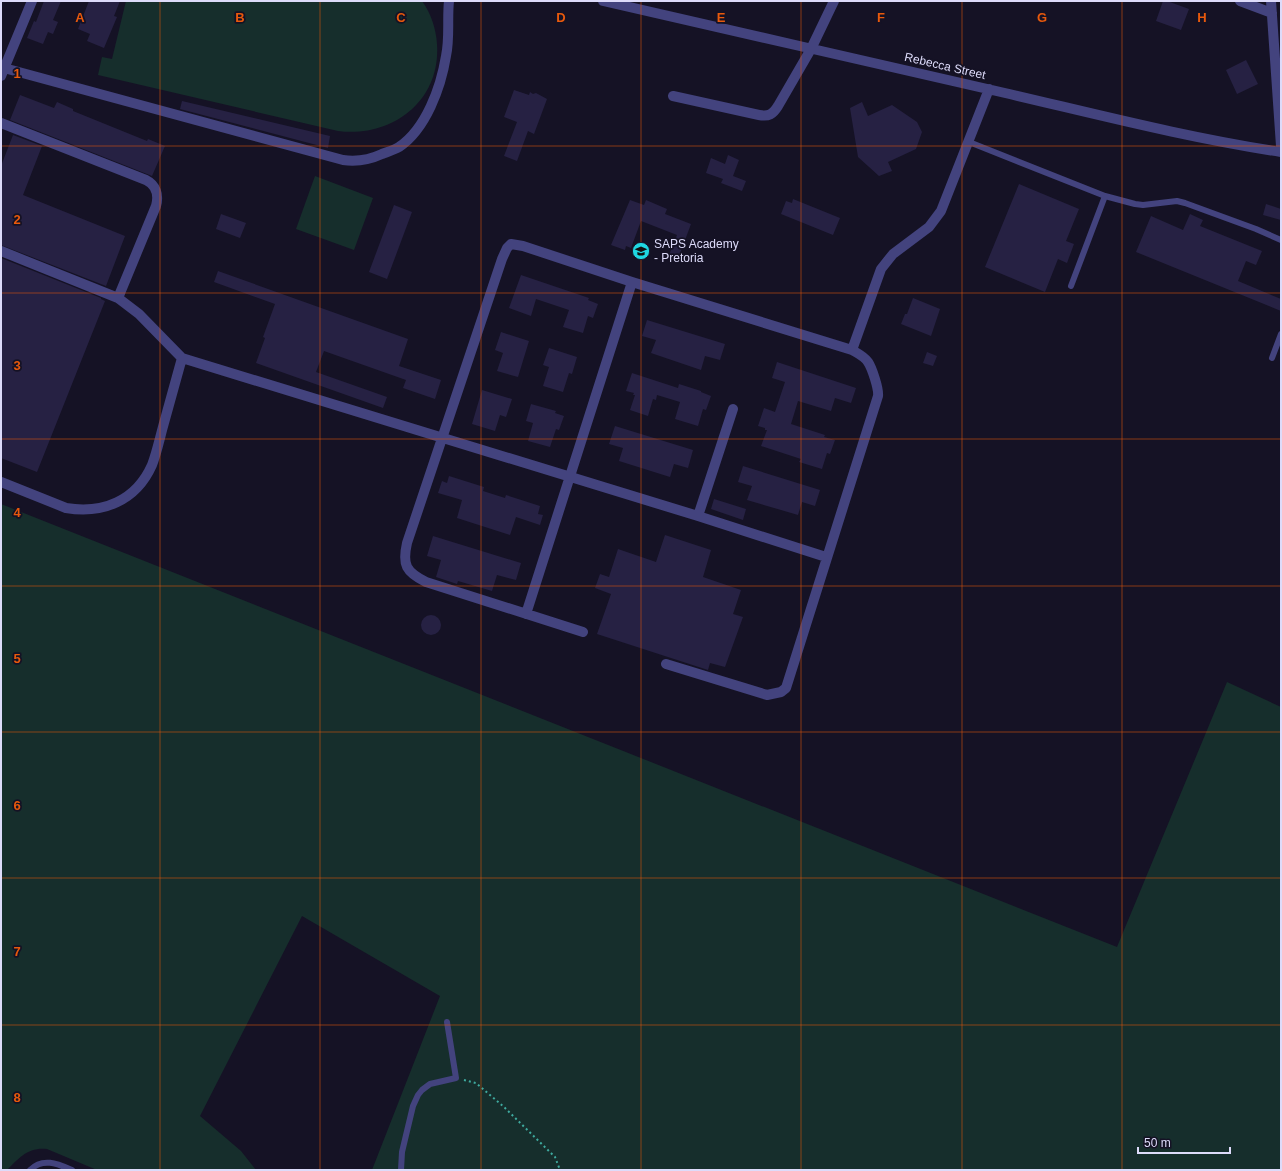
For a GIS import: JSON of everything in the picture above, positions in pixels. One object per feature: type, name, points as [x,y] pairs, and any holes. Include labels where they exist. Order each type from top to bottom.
[{"type":"street","points":[[32,1],[5,54],[2,72],[355,162],[377,156],[399,147],[414,133],[427,113],[441,81],[446,56],[449,38],[449,1]]},
{"type":"street","name":"Rebecca Street","points":[[603,1],[1217,140],[1281,152]]},
{"type":"street","points":[[673,96],[766,116],[774,113],[811,49],[834,1]]},
{"type":"street","points":[[1240,1],[1272,13]]},
{"type":"street","points":[[1271,1],[1281,146]]},
{"type":"street","points":[[852,350],[881,269],[893,254],[929,227],[937,217],[946,200],[989,89]]},
{"type":"street","points":[[1,123],[146,180],[150,182],[156,190],[158,199],[156,206],[118,298]]},
{"type":"street","points":[[583,632],[426,582],[414,576],[406,566],[405,552],[407,543],[502,259],[508,246],[514,244],[852,350],[864,357],[868,362],[878,393],[786,688],[781,692],[767,694],[666,664]]},
{"type":"street","points":[[1,251],[118,298],[139,314],[182,358],[569,476],[826,557]]},
{"type":"street","points":[[526,614],[632,282]]},
{"type":"street","points":[[1,482],[66,508],[102,508],[123,499],[138,488],[151,465],[182,358]]},
{"type":"street","points":[[698,516],[733,409]]},
{"type":"lane","points":[[969,142],[1105,196],[1143,205],[1168,201],[1181,202],[1256,229],[1281,240]]},
{"type":"lane","points":[[1071,286],[1105,196]]},
{"type":"lane","points":[[1272,358],[1281,334]]},
{"type":"lane","points":[[400,1170],[402,1152],[413,1106],[418,1095],[430,1084],[456,1078],[447,1022]]},
{"type":"lane","points":[[30,1170],[34,1166],[43,1162],[56,1163],[72,1170]]},
{"type":"path","points":[[456,1078],[476,1082],[555,1157],[560,1170]]},
{"type":"green space","points":[[126,1],[422,1],[430,16],[436,33],[436,64],[431,83],[422,98],[409,112],[394,122],[377,128],[358,132],[338,131],[98,75],[102,57],[112,59]]},
{"type":"green space","points":[[315,176],[373,198],[354,250],[296,229]]},
{"type":"green space","points":[[1,504],[1117,947],[1227,682],[1281,707],[1281,1170],[372,1170],[440,996],[302,916],[200,1116],[241,1151],[256,1170],[97,1170],[47,1149],[40,1149],[24,1154],[7,1170],[1,1170]]},
{"type":"building","points":[[44,1],[61,1],[53,20],[58,22],[53,34],[48,32],[43,44],[27,38],[34,21],[36,22]]},
{"type":"building","points":[[89,1],[120,1],[114,16],[117,17],[104,48],[87,41],[90,34],[78,29]]},
{"type":"building","points":[[1163,1],[1189,9],[1181,30],[1156,21]]},
{"type":"building","points":[[1246,60],[1258,84],[1237,94],[1226,70]]},
{"type":"building","points":[[514,90],[529,95],[530,92],[533,94],[536,93],[547,99],[534,134],[528,131],[517,161],[504,156],[517,122],[504,117]]},
{"type":"building","points":[[20,95],[54,108],[57,102],[73,109],[73,111],[147,141],[148,139],[165,146],[152,176],[10,120]]},
{"type":"building","points":[[182,101],[330,136],[328,148],[180,109]]},
{"type":"building","points":[[862,102],[868,116],[892,105],[917,122],[922,132],[916,149],[888,162],[892,171],[879,176],[858,157],[850,108]]},
{"type":"building","points":[[13,135],[42,146],[23,195],[125,236],[106,286],[1,245],[1,166]]},
{"type":"building","points":[[728,155],[739,160],[733,176],[746,181],[742,191],[721,183],[723,179],[706,173],[711,158],[725,164]]},
{"type":"building","points":[[1019,184],[1079,209],[1066,241],[1074,244],[1067,263],[1058,259],[1045,292],[985,267]]},
{"type":"building","points":[[793,199],[840,218],[833,235],[781,214],[786,201],[792,203]]},
{"type":"building","points":[[630,200],[644,205],[646,200],[667,209],[665,214],[691,224],[678,259],[669,255],[677,235],[641,221],[631,248],[626,246],[625,250],[611,245]]},
{"type":"building","points":[[1266,204],[1281,209],[1281,220],[1263,215]]},
{"type":"building","points":[[394,205],[412,212],[387,279],[369,272]]},
{"type":"building","points":[[221,214],[246,223],[240,238],[216,229]]},
{"type":"building","points":[[1190,214],[1203,220],[1200,226],[1262,251],[1256,265],[1246,261],[1238,281],[1281,299],[1281,311],[1136,252],[1151,216],[1183,230]]},
{"type":"building","points":[[1,258],[101,298],[105,301],[37,472],[1,458]]},
{"type":"building","points":[[218,271],[408,339],[399,366],[441,380],[435,399],[403,388],[406,380],[324,351],[316,372],[387,397],[383,408],[256,363],[265,338],[263,337],[275,304],[214,282]]},
{"type":"building","points":[[521,275],[589,298],[588,300],[598,304],[593,318],[588,316],[583,333],[563,327],[569,310],[536,299],[531,316],[509,308]]},
{"type":"building","points":[[913,298],[940,309],[931,336],[901,324],[905,314],[907,314]]},
{"type":"building","points":[[647,320],[725,344],[720,360],[705,356],[701,370],[651,353],[656,340],[642,336]]},
{"type":"building","points":[[501,332],[529,341],[518,377],[497,371],[503,353],[495,350]]},
{"type":"building","points":[[549,348],[577,357],[572,374],[569,373],[563,392],[543,386],[549,367],[543,365]]},
{"type":"building","points":[[927,352],[937,356],[933,366],[923,363]]},
{"type":"building","points":[[777,362],[856,388],[851,403],[835,398],[831,411],[798,401],[791,424],[825,435],[824,437],[835,440],[830,454],[827,453],[822,469],[799,462],[801,459],[761,446],[767,430],[758,426],[764,408],[775,412],[785,382],[772,378]]},
{"type":"building","points":[[632,373],[678,388],[679,384],[711,396],[706,410],[703,409],[698,426],[675,419],[680,402],[657,395],[656,400],[653,399],[648,416],[630,410],[635,395],[633,395],[634,393],[626,391]]},
{"type":"building","points":[[482,390],[512,399],[506,417],[500,415],[495,431],[472,424]]},
{"type":"building","points":[[531,404],[556,411],[555,413],[564,416],[559,430],[556,429],[550,447],[528,441],[533,423],[526,421]]},
{"type":"building","points":[[615,426],[693,450],[688,468],[674,464],[670,477],[619,461],[623,448],[609,444]]},
{"type":"building","points":[[743,466],[820,490],[815,506],[802,502],[798,515],[747,500],[752,486],[738,482]]},
{"type":"building","points":[[449,476],[484,487],[483,491],[505,498],[506,495],[540,506],[538,514],[543,515],[540,525],[516,517],[510,535],[457,518],[462,500],[438,493],[442,481],[447,483]]},
{"type":"building","points":[[714,499],[746,509],[743,520],[711,509]]},
{"type":"building","points":[[665,535],[711,550],[703,577],[741,590],[733,614],[743,617],[725,667],[710,663],[708,670],[597,634],[611,594],[595,588],[600,574],[609,577],[618,549],[656,562]]},
{"type":"building","points":[[433,536],[521,563],[516,580],[497,575],[492,591],[458,581],[457,584],[436,577],[441,560],[427,556]]},
{"type":"building","points":[[427,615],[435,615],[441,621],[441,629],[435,635],[427,635],[421,629],[421,621]]},
{"type":"place","name":"SAPS Academy - Pretoria","points":[[641,251]]}]
